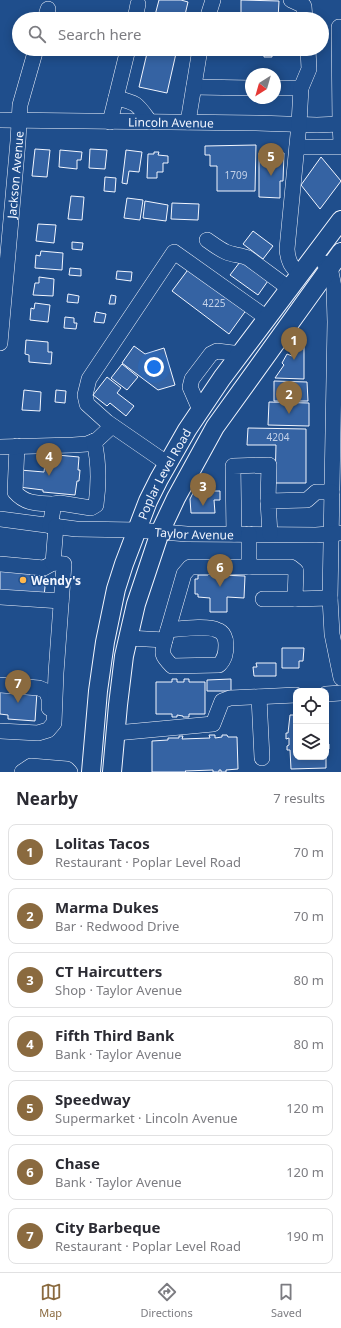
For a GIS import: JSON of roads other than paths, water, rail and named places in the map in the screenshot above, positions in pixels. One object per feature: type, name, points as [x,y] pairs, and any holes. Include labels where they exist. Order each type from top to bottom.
[{"type":"main road","name":"Poplar Level Road","points":[[91,772],[98,691],[105,642],[116,589],[148,501],[187,430],[200,410],[222,378],[341,220]]},
{"type":"main road","name":"Poplar Level Road","points":[[112,772],[128,638],[136,604],[160,532],[176,498],[215,428],[341,252]]},
{"type":"street","points":[[209,12],[213,0]]},
{"type":"street","points":[[291,0],[304,6],[304,12]]},
{"type":"street","points":[[136,12],[138,4]]},
{"type":"street","points":[[339,27],[341,143]]},
{"type":"street","name":"Jackson Avenue","points":[[0,343],[18,140],[18,121],[20,105],[34,56]]},
{"type":"street","points":[[110,122],[126,56]]},
{"type":"street","points":[[188,122],[199,56]]},
{"type":"street","points":[[295,282],[287,249],[301,88],[310,70],[309,56]]},
{"type":"street","points":[[194,87],[245,88]]},
{"type":"street","points":[[281,88],[301,88]]},
{"type":"street","points":[[116,98],[131,102],[138,106],[150,122]]},
{"type":"street","name":"Lincoln Avenue","points":[[0,120],[340,124]]},
{"type":"street","points":[[297,147],[341,147]]},
{"type":"street","points":[[206,240],[225,252],[248,258],[295,282]]},
{"type":"street","points":[[168,464],[112,426],[87,404],[86,396],[89,379],[174,252],[267,318]]},
{"type":"street","points":[[314,256],[330,267],[338,321],[335,499],[336,533],[330,598],[332,634],[341,678]]},
{"type":"street","points":[[200,410],[190,387],[192,379],[211,354],[217,351],[241,354]]},
{"type":"street","points":[[0,447],[73,446],[87,444],[97,440],[112,426]]},
{"type":"street","points":[[17,446],[15,492],[19,496],[28,502],[60,503],[91,508],[96,505],[99,484],[97,453],[94,441]]},
{"type":"street","points":[[234,534],[233,466],[269,465],[268,501],[270,534]]},
{"type":"street","points":[[268,501],[307,500],[316,492],[335,499]]},
{"type":"street","points":[[53,563],[54,504]]},
{"type":"street","name":"Taylor Avenue","points":[[0,519],[76,529],[137,530],[187,534],[316,535],[336,533]]},
{"type":"street","points":[[249,534],[249,567]]},
{"type":"street","points":[[0,559],[64,564],[55,684],[54,722],[48,730],[38,733],[0,731]]},
{"type":"street","points":[[0,564],[44,568],[53,563]]},
{"type":"street","points":[[128,638],[166,635],[184,574],[190,567],[291,567],[296,571],[295,599]]},
{"type":"street","points":[[0,597],[61,601]]},
{"type":"street","points":[[263,599],[330,598]]},
{"type":"street","points":[[0,680],[55,684]]},
{"type":"street","points":[[0,685],[39,688],[46,691],[49,698],[47,725],[38,733]]},
{"type":"street","points":[[329,694],[341,693]]},
{"type":"street","points":[[116,733],[213,724],[222,701],[230,698],[293,695]]},
{"type":"street","points":[[258,697],[262,758]]},
{"type":"street","points":[[22,772],[31,766],[68,769],[70,772]]},
{"type":"place","name":"Speedway","points":[[271,176]]},
{"type":"place","name":"Lolitas Tacos","points":[[294,360]]},
{"type":"place","name":"Marma Dukes","points":[[289,414]]},
{"type":"place","name":"Fifth Third Bank","points":[[49,476]]},
{"type":"place","name":"CT Haircutters","points":[[203,506]]},
{"type":"place","name":"Wendy's","points":[[23,580]]},
{"type":"place","name":"Chase","points":[[220,587]]},
{"type":"place","name":"City Barbeque","points":[[18,703]]}]
